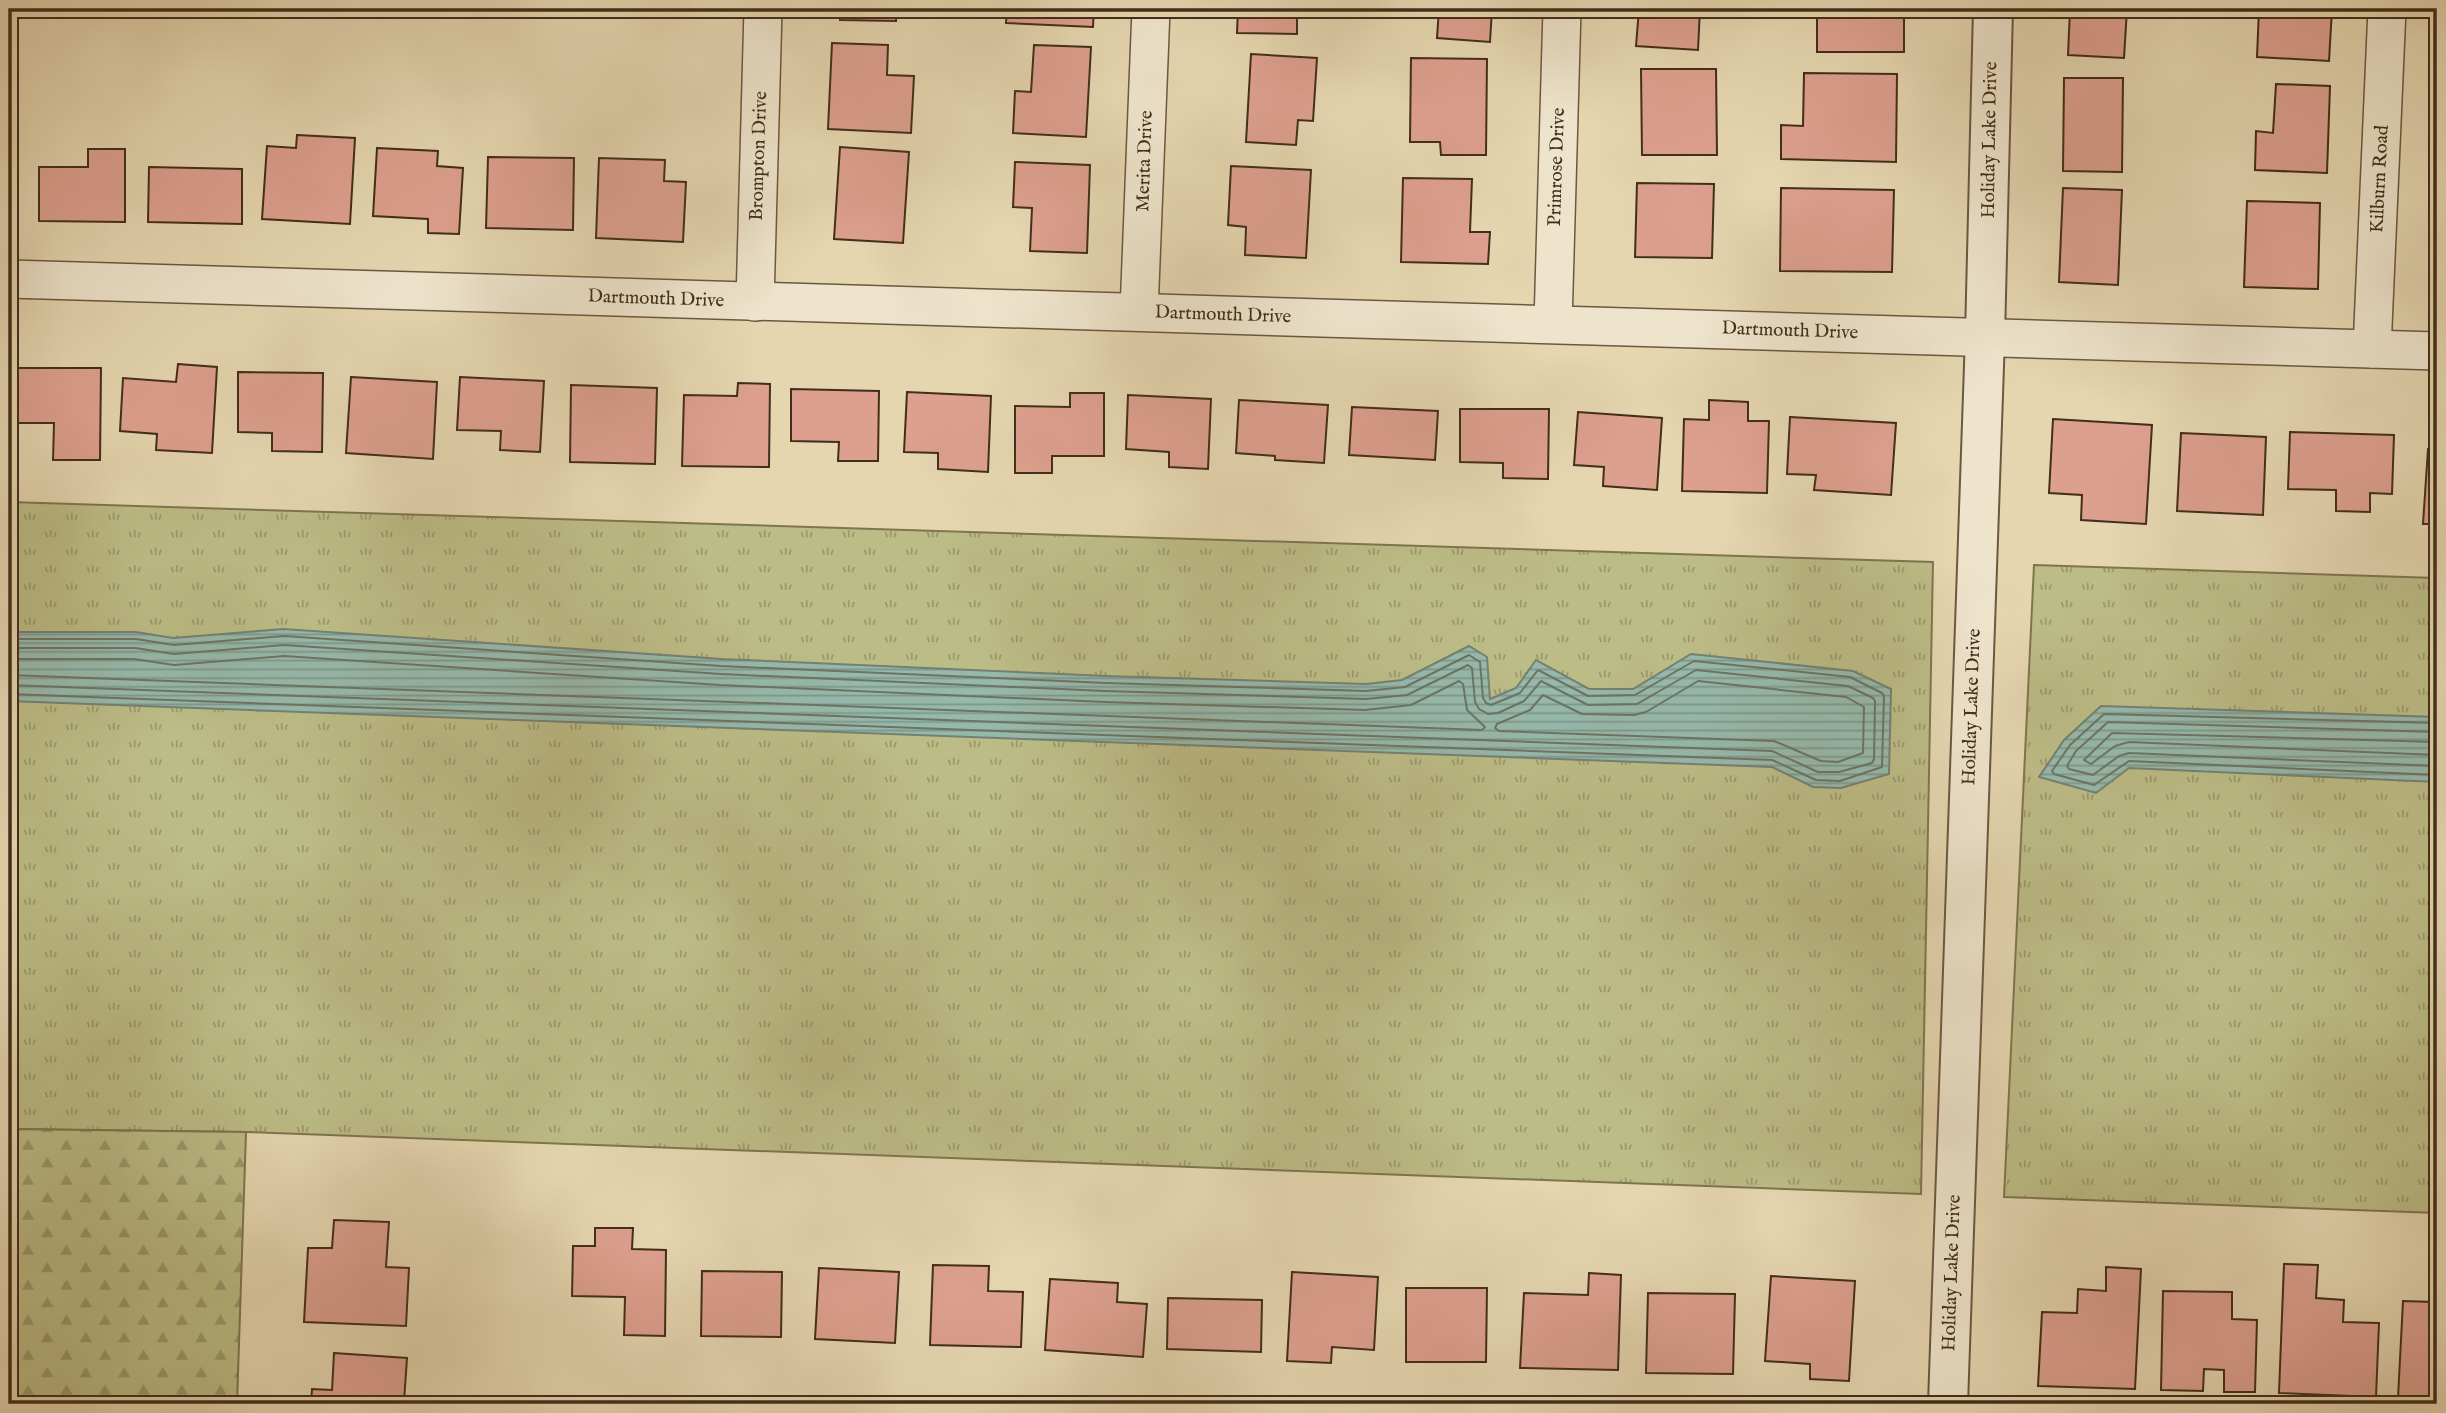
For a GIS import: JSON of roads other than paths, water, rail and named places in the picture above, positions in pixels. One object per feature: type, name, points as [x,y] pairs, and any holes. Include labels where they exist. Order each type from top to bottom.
[{"type":"street","name":"Brompton Drive","points":[[755,302],[764,9]]},
{"type":"street","name":"Merita Drive","points":[[1139,312],[1151,9]]},
{"type":"street","name":"Primrose Drive","points":[[1553,324],[1562,9]]},
{"type":"street","name":"Holiday Lake Drive","points":[[1948,1404],[1985,337],[1993,9]]},
{"type":"street","name":"Kilburn Road","points":[[2372,349],[2387,9]]},
{"type":"street","name":"Dartmouth Drive","points":[[9,279],[2437,351]]},
{"type":"water","points":[[283,629],[722,659],[1366,684],[1402,680],[1469,646],[1487,657],[1490,699],[1516,688],[1536,660],[1589,689],[1633,689],[1691,654],[1853,671],[1891,689],[1889,774],[1841,788],[1813,787],[1772,767],[9,701],[9,632],[136,632],[173,638]]},
{"type":"water","points":[[2101,706],[2437,717],[2437,782],[2129,768],[2096,793],[2039,777],[2064,740]]}]
